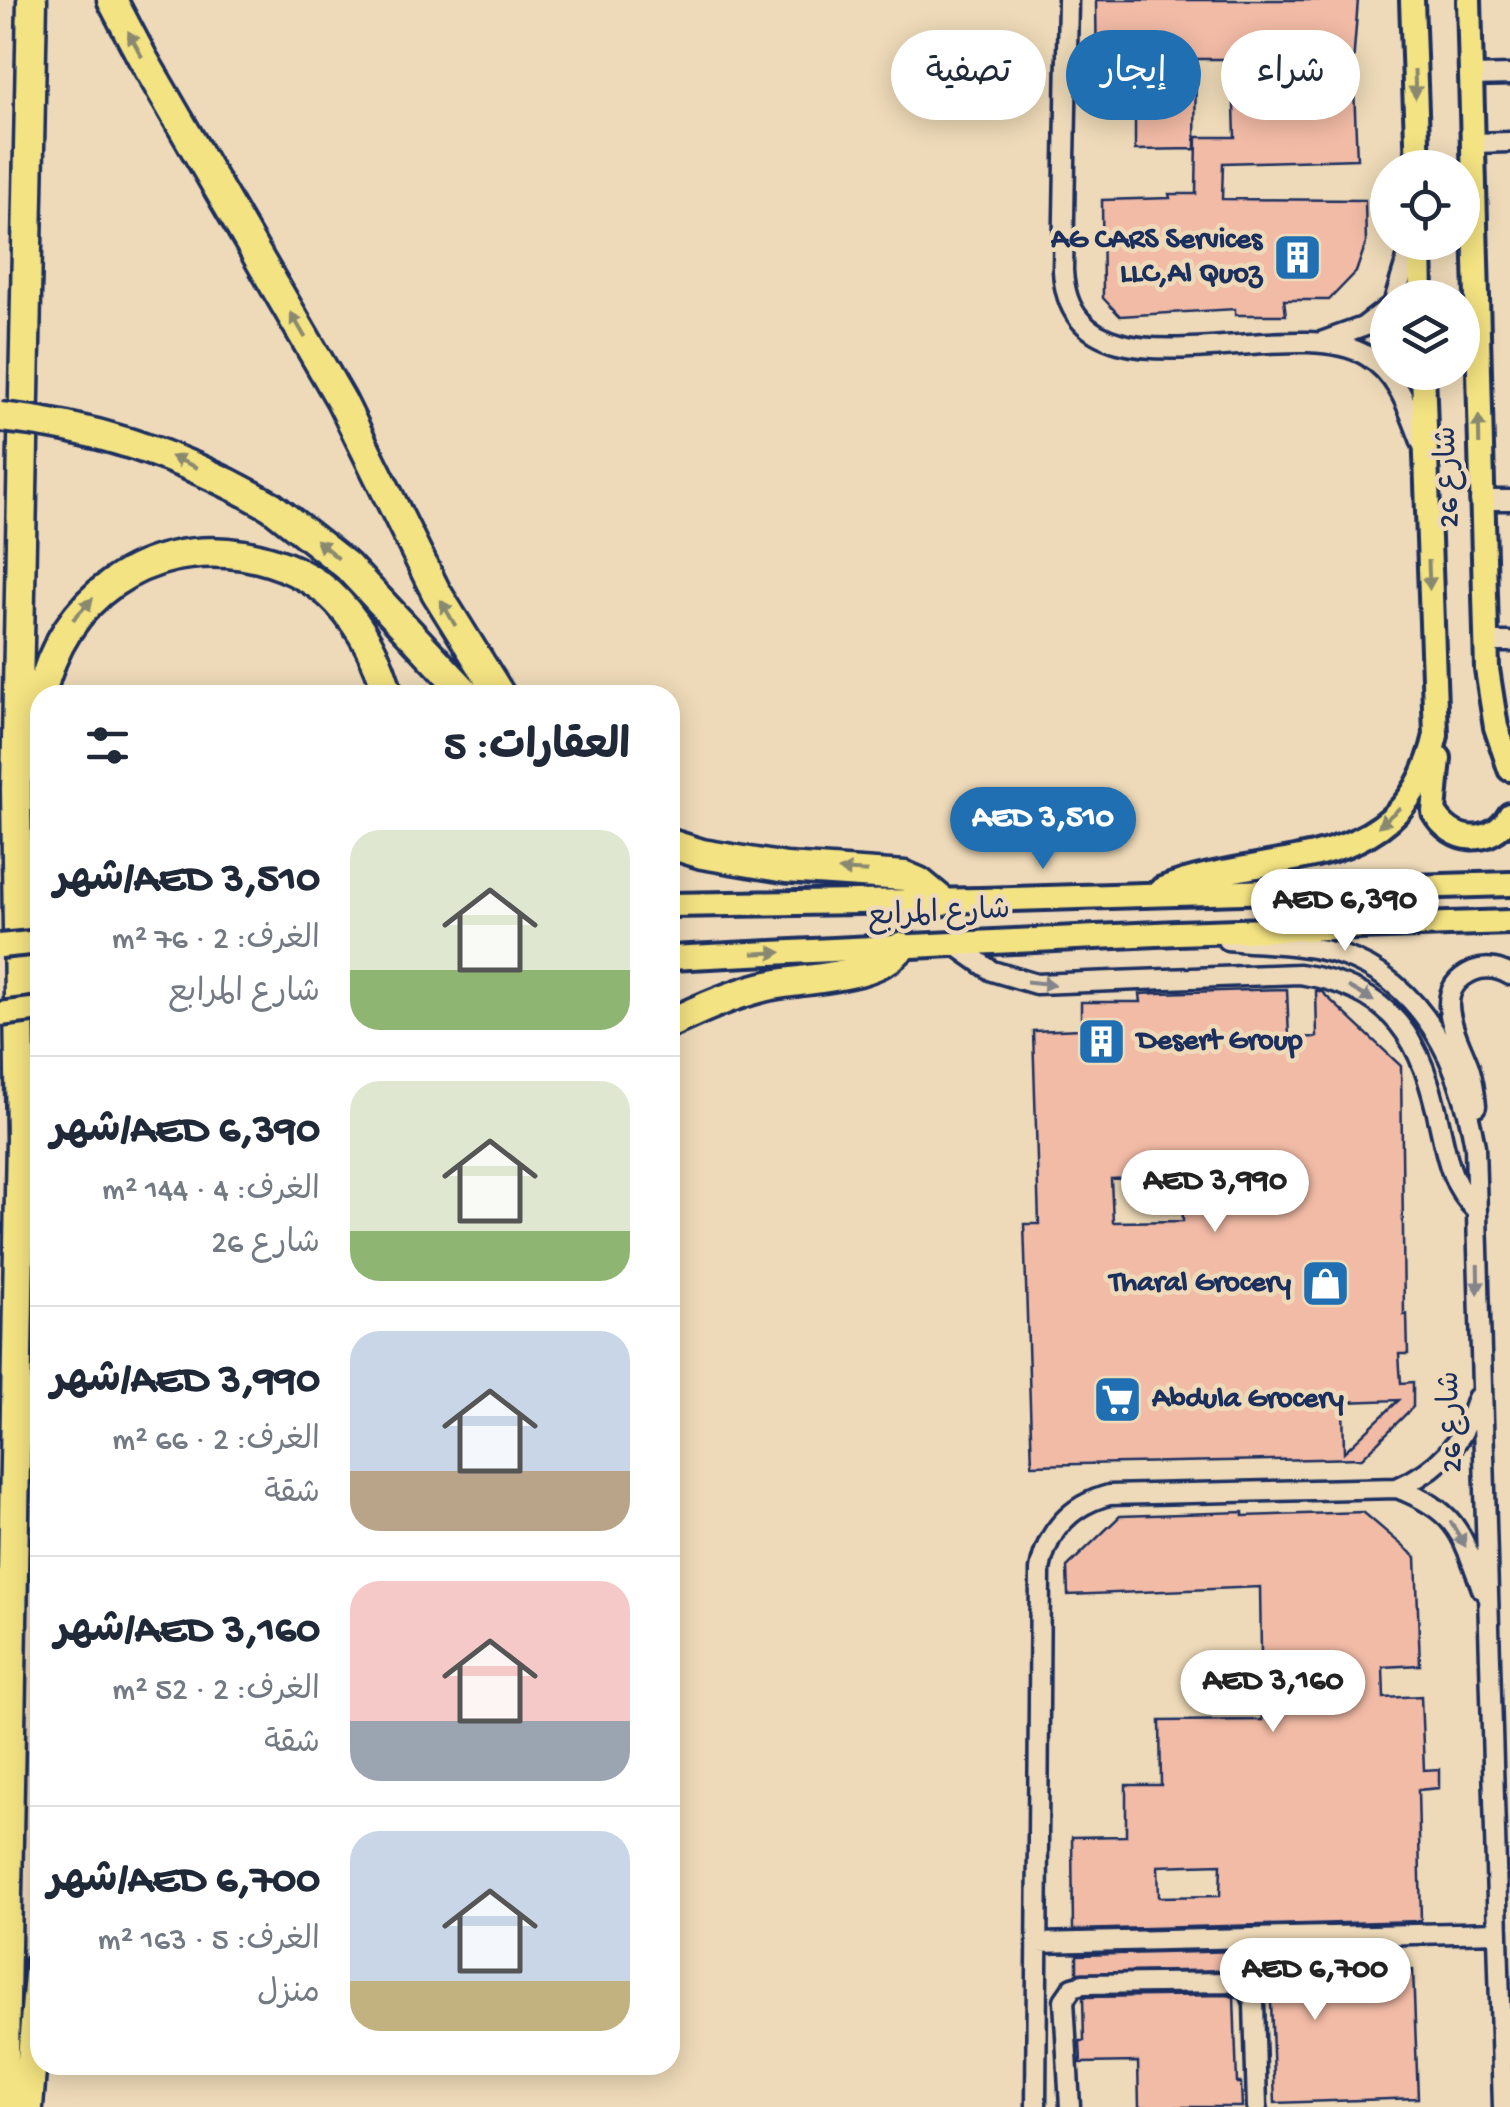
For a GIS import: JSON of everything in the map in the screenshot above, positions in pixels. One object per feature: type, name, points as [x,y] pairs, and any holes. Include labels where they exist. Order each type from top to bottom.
[{"type":"highway","points":[[3,2107],[21,1139],[16,790],[32,0]]},
{"type":"highway","points":[[112,0],[341,400],[436,592],[494,685]]},
{"type":"highway","points":[[0,416],[44,421],[147,448],[226,480],[271,506],[359,577],[459,685]]},
{"type":"highway","points":[[43,685],[54,651],[88,602],[134,570],[164,558],[195,552],[264,559],[305,576],[337,600],[362,632],[380,664],[385,685]]},
{"type":"highway","points":[[16,790],[30,761]]},
{"type":"highway","points":[[680,847],[786,868],[888,873],[918,882],[942,901]]},
{"type":"highway","points":[[680,1020],[760,987],[876,967],[901,947]]},
{"type":"highway","points":[[21,1139],[30,1173]]},
{"type":"highway","points":[[28,2107],[31,2075]]},
{"type":"main road","points":[[1412,0],[1417,150]]},
{"type":"main road","name":"شارع 26","points":[[1468,0],[1486,642],[1490,698],[1510,769]]},
{"type":"main road","name":"شارع 26","points":[[1145,895],[1190,878],[1253,864],[1312,858],[1360,839],[1382,824],[1411,794],[1427,766],[1436,734],[1423,390]]},
{"type":"main road","points":[[1436,734],[1434,812],[1440,822],[1459,836],[1482,838],[1502,826],[1510,815]]},
{"type":"main road","name":"شارع المرابع","points":[[680,906],[1510,884]]},
{"type":"main road","name":"شارع المرابع","points":[[680,958],[1510,922]]},
{"type":"main road","points":[[0,946],[30,943]]},
{"type":"main road","points":[[0,1014],[30,1010]]},
{"type":"street","points":[[1068,0],[1063,270],[1064,287],[1076,318],[1102,339],[1134,348],[1320,342],[1355,350],[1387,372],[1402,394],[1425,452]]},
{"type":"street","points":[[1472,76],[1510,75]]},
{"type":"street","points":[[1473,143],[1510,142]]},
{"type":"street","points":[[1320,342],[1370,322]]},
{"type":"street","points":[[1480,500],[1510,500]]},
{"type":"street","points":[[1486,642],[1510,642]]},
{"type":"street","name":"شارع 26","points":[[1177,934],[1332,952],[1385,978],[1419,1008],[1444,1046],[1466,1103],[1475,1146],[1503,2107]]},
{"type":"street","points":[[954,944],[992,971],[1036,984],[1299,974],[1341,983],[1360,992],[1394,1018],[1419,1052],[1433,1092],[1451,1174],[1461,1194],[1477,1211]]},
{"type":"street","points":[[1475,1146],[1475,1095],[1452,1028],[1448,1001],[1455,984],[1470,972],[1489,968],[1510,974]]},
{"type":"street","points":[[1036,2107],[1040,1570],[1048,1544],[1062,1521],[1084,1504],[1109,1495],[1397,1488],[1416,1480],[1449,1454],[1470,1420],[1480,1378]]},
{"type":"street","points":[[1397,1488],[1438,1507],[1457,1529],[1488,1607]]},
{"type":"street","points":[[1037,1943],[1498,1932]]},
{"type":"street","points":[[1070,2107],[1064,2000],[1073,1987],[1231,1982],[1244,1986],[1254,2003],[1258,2107]]},
{"type":"building","points":[[1096,0],[1358,0],[1356,30],[1221,30],[1221,59],[1201,59],[1201,30],[1096,30]]},
{"type":"building","points":[[1135,120],[1195,120],[1195,149],[1135,150]]},
{"type":"building","points":[[1234,120],[1355,120],[1357,159],[1223,163],[1222,199],[1365,200],[1366,243],[1356,272],[1329,300],[1284,300],[1286,315],[1235,315],[1235,309],[1120,316],[1103,298],[1102,200],[1196,194],[1197,137],[1235,137]]},
{"type":"building","points":[[1287,989],[1289,1038],[1317,1037],[1316,990],[1401,1066],[1404,1315],[1407,1314],[1408,1354],[1399,1354],[1401,1383],[1413,1382],[1413,1407],[1362,1458],[1032,1465],[1024,1224],[1039,1224],[1033,1031],[1081,1029],[1081,1002],[1141,1002],[1140,994]],"holes":[[[1181,1176],[1183,1221],[1113,1222],[1111,1179]],[[1399,1400],[1344,1452],[1343,1402]]]},
{"type":"building","points":[[1363,1512],[1416,1557],[1420,1665],[1383,1667],[1384,1698],[1421,1696],[1424,1770],[1439,1769],[1439,1788],[1418,1790],[1421,1921],[1073,1930],[1072,1837],[1126,1836],[1126,1785],[1161,1785],[1160,1721],[1262,1720],[1260,1587],[1068,1595],[1067,1567],[1120,1516]],"holes":[[[1221,1864],[1220,1896],[1159,1897],[1158,1866]]]},
{"type":"building","points":[[1286,1950],[1287,1975],[1413,1970],[1418,2098],[1275,2103],[1270,1977],[1250,1978],[1231,1970],[1077,1973],[1077,1955]]},
{"type":"building","points":[[1083,1997],[1234,1997],[1237,2083],[1241,2083],[1242,2107],[1139,2107],[1138,2062],[1081,2063]]},
{"type":"place","name":"AG CARS Services LLC,Al Quoz","points":[[1297,258]]},
{"type":"place","name":"Desert Group","points":[[1102,1042]]},
{"type":"place","name":"Tharal Grocery","points":[[1326,1284]]},
{"type":"place","name":"Abdula Grocery","points":[[1117,1400]]}]
